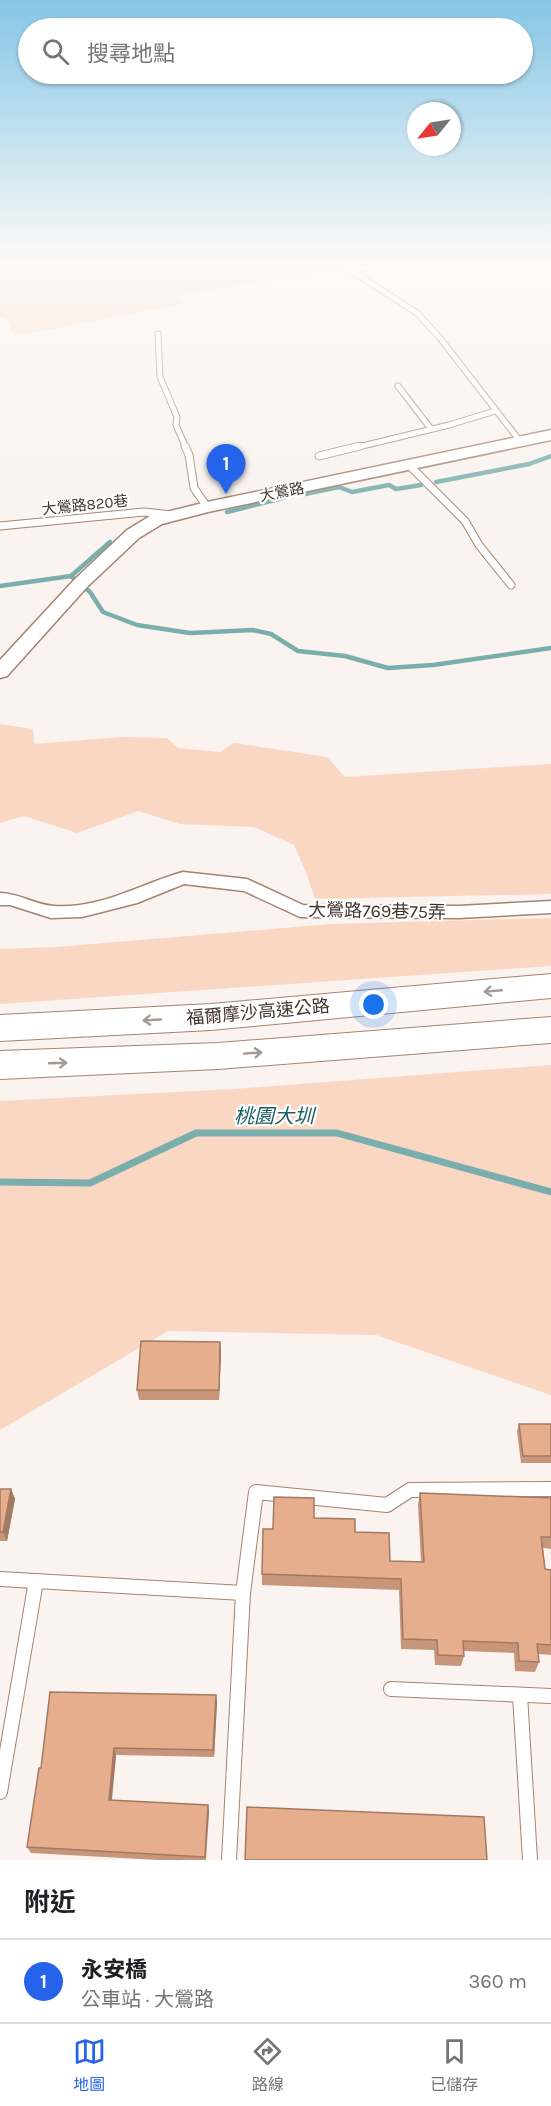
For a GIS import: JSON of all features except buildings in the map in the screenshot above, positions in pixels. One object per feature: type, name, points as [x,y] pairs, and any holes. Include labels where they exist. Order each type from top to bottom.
[{"type":"highway","name":"福爾摩沙高速公路","points":[[0,1028],[211,1017],[551,986]]},
{"type":"highway","points":[[0,1065],[218,1056],[551,1030]]},
{"type":"street","name":"大鶯路","points":[[0,672],[76,589],[133,534],[156,520],[207,507],[551,435]]},
{"type":"street","name":"大鶯路769巷75弄","points":[[0,899],[11,899],[51,912],[82,911],[131,899],[183,878],[247,885],[300,911],[459,912],[551,907]]},
{"type":"lane","points":[[159,349],[160,377],[177,417],[176,425],[189,455],[194,488],[207,507]]},
{"type":"lane","points":[[448,349],[519,440]]},
{"type":"lane","points":[[398,386],[431,429]]},
{"type":"lane","points":[[319,456],[495,411]]},
{"type":"lane","points":[[408,464],[465,521],[479,545],[511,585]]},
{"type":"lane","name":"大鶯路820巷","points":[[0,526],[144,512],[172,515]]},
{"type":"lane","points":[[229,1860],[243,1593],[256,1492],[387,1505],[410,1490],[551,1489]]},
{"type":"lane","points":[[0,1579],[243,1593]]},
{"type":"lane","points":[[0,1792],[36,1581]]},
{"type":"lane","points":[[391,1689],[551,1696]]},
{"type":"lane","points":[[520,1695],[530,1860]]},
{"type":"shaded area","points":[[0,724],[33,729],[34,744],[122,737],[167,738],[178,748],[220,752],[234,743],[327,757],[345,777],[551,764],[551,894],[315,899],[294,845],[254,827],[180,824],[138,811],[77,833],[24,816],[0,823]]},
{"type":"shaded area","points":[[551,918],[551,966],[0,1004],[0,949],[56,947],[330,924]]},
{"type":"shaded area","points":[[551,1065],[551,1395],[376,1335],[168,1331],[0,1430],[0,1101],[234,1089]]},
{"type":"waterway","points":[[436,482],[529,464],[551,456]]},
{"type":"waterway","points":[[305,494],[339,487],[352,492],[389,485],[396,489],[421,485]]},
{"type":"waterway","points":[[227,512],[287,497]]},
{"type":"waterway","points":[[71,576],[110,542]]},
{"type":"waterway","points":[[0,586],[71,576]]},
{"type":"waterway","points":[[71,576],[90,592],[103,612],[137,625],[190,633],[253,630],[271,634],[298,651],[345,656],[388,668],[433,665],[551,648]]},
{"type":"waterway","name":"桃園大圳","points":[[0,1182],[90,1183],[196,1133],[337,1133],[551,1192]]},
{"type":"place","name":"永安橋","points":[[226,494]]}]
